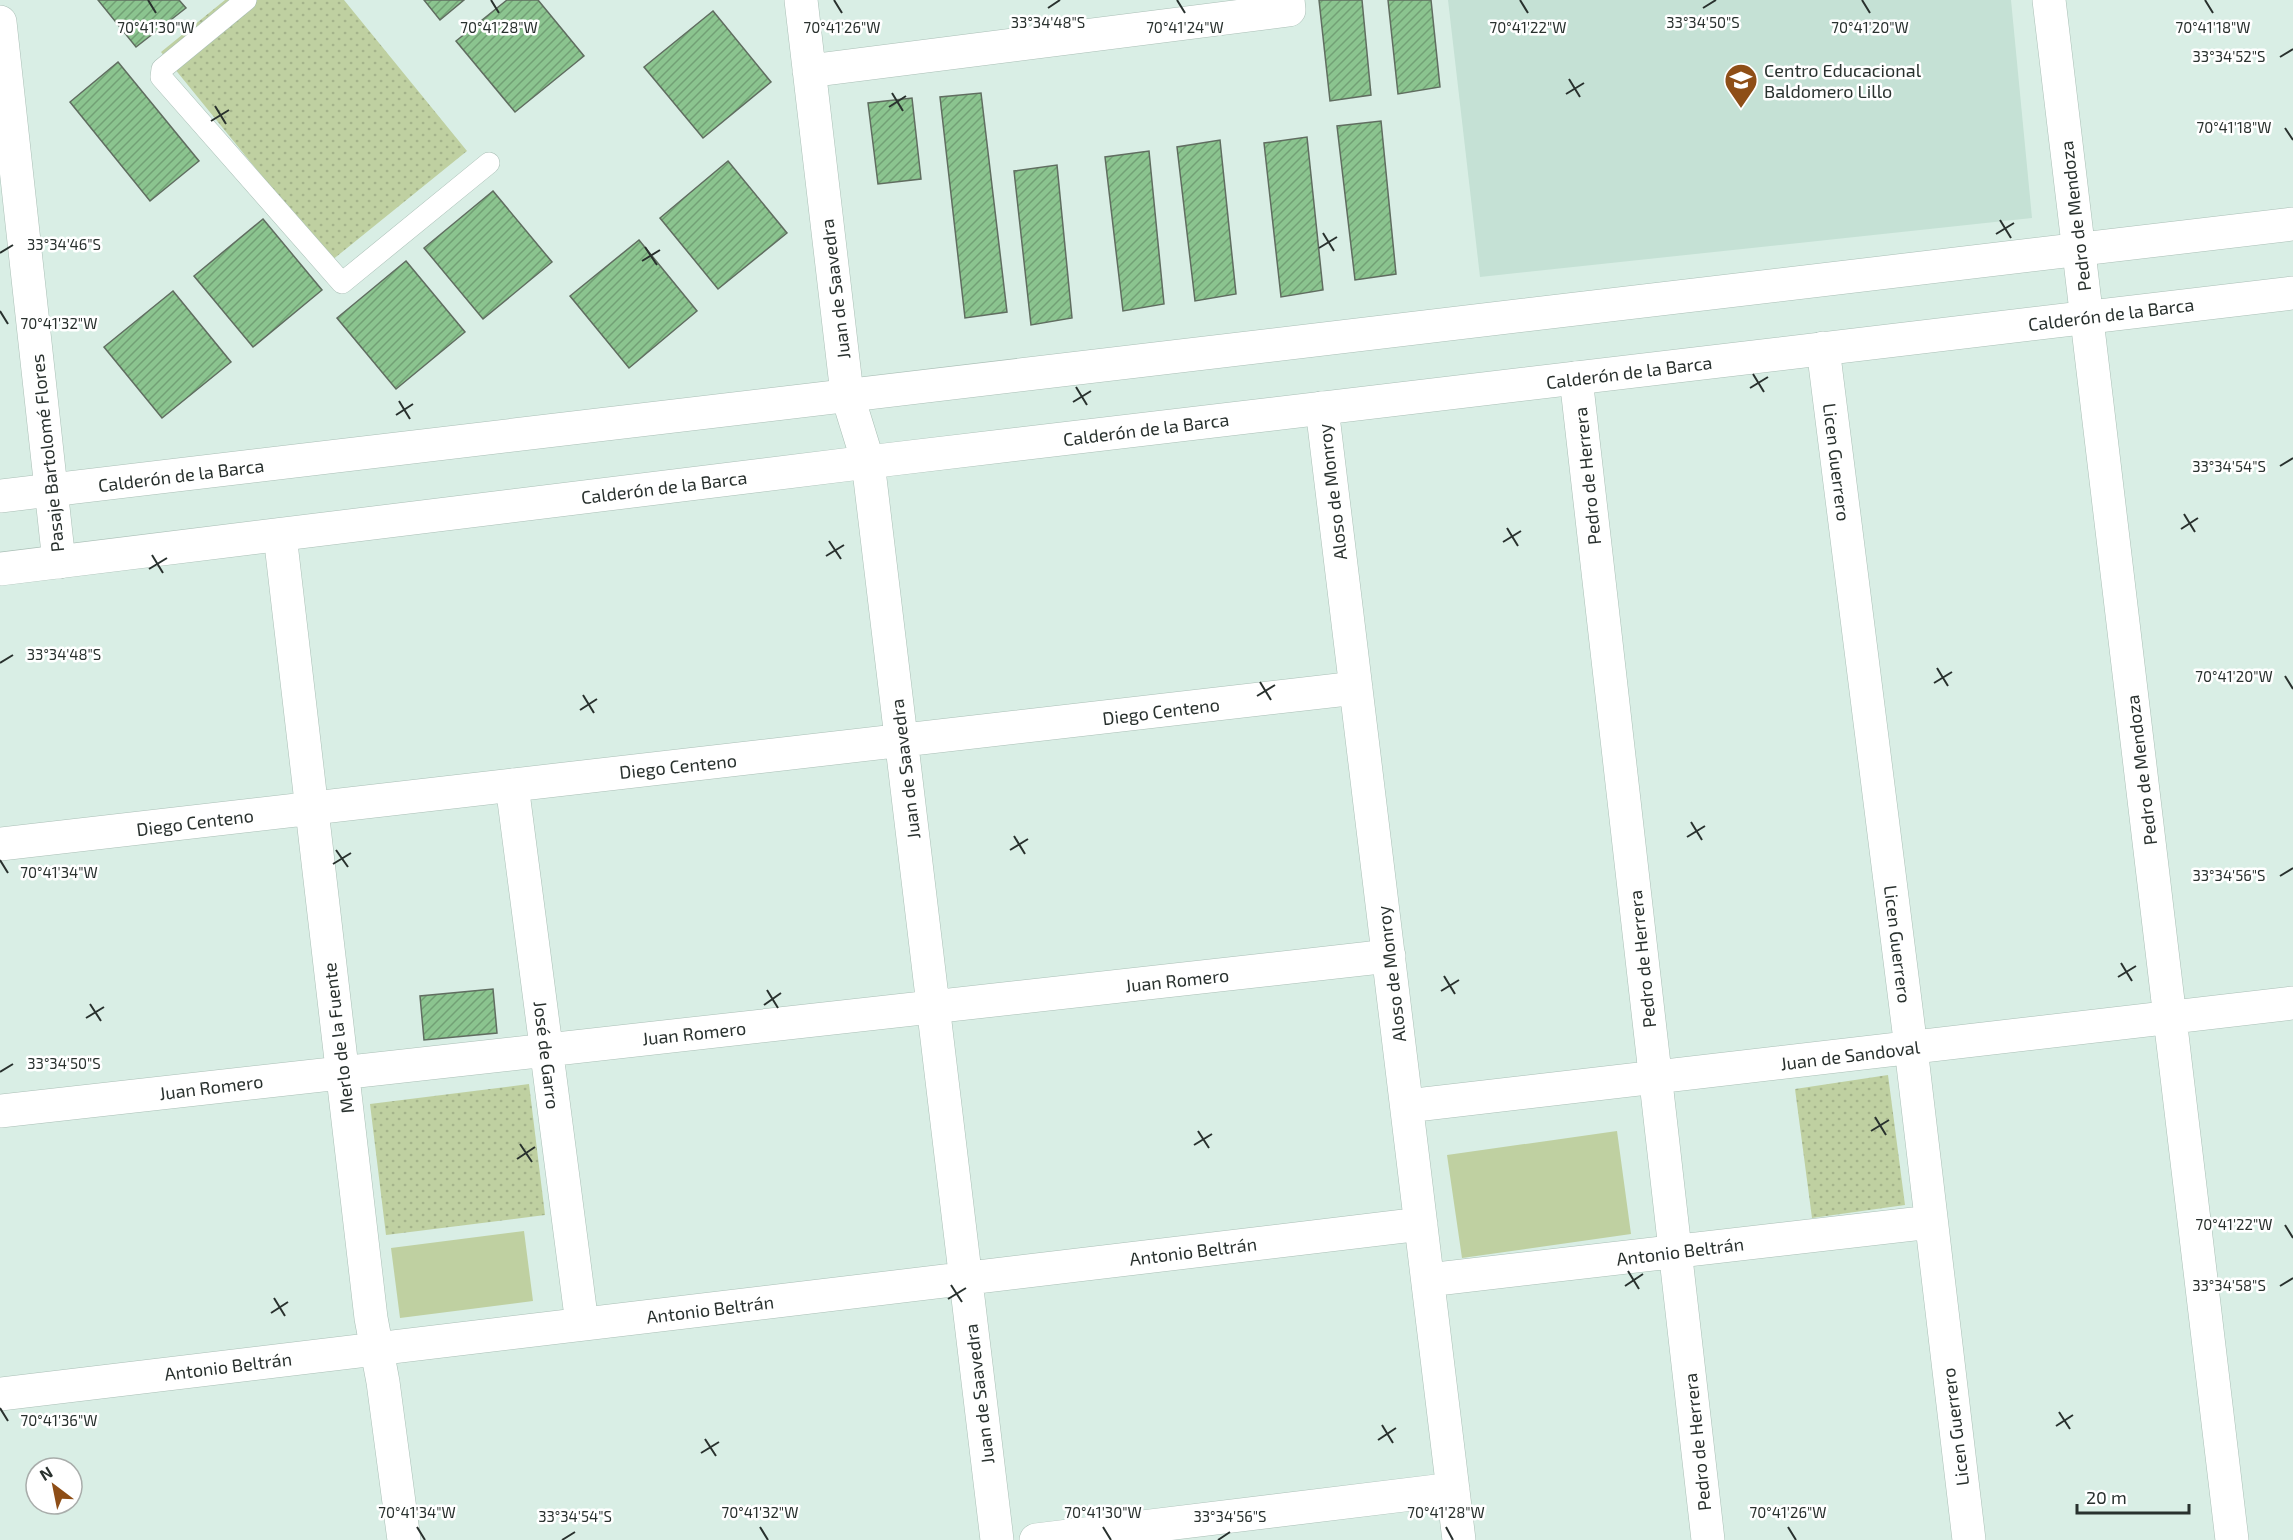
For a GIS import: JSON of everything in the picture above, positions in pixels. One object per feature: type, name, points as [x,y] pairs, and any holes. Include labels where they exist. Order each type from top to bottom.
[{"type":"street","name":"Juan de Saavedra","points":[[801,0],[847,394],[868,462],[997,1540]]},
{"type":"street","points":[[809,71],[1289,10],[1288,0]]},
{"type":"street","name":"Pedro de Mendoza","points":[[2049,0],[2232,1540]]},
{"type":"street","name":"Pasaje Bartolomé Flores","points":[[0,22],[4,104],[59,562]]},
{"type":"street","name":"Calderón de la Barca","points":[[0,496],[2293,224]]},
{"type":"street","name":"Calderón de la Barca","points":[[0,569],[868,462],[2293,293]]},
{"type":"street","name":"Licen Guerrero","points":[[1823,348],[1911,1048],[1969,1540]]},
{"type":"street","name":"Pedro de Herrera","points":[[1576,378],[1708,1540]]},
{"type":"street","name":"Aloso de Monroy","points":[[1322,408],[1460,1540]]},
{"type":"street","name":"Merlo de la Fuente","points":[[280,535],[371,1318],[404,1540]]},
{"type":"street","name":"Diego Centeno","points":[[0,844],[1356,688]]},
{"type":"street","name":"José de Garro","points":[[512,785],[582,1324]]},
{"type":"street","name":"Juan Romero","points":[[0,1112],[1389,956]]},
{"type":"street","name":"Juan de Sandoval","points":[[1407,1106],[2293,1003]]},
{"type":"street","name":"Antonio Beltrán","points":[[1428,1280],[1931,1222]]},
{"type":"street","name":"Antonio Beltrán","points":[[0,1394],[1421,1224]]},
{"type":"street","points":[[1036,1540],[1453,1489]]},
{"type":"lane","points":[[246,0],[162,69],[161,77],[342,283],[489,163]]},
{"type":"shaded area","name":"Centro Educacional Baldomero Lillo","points":[[1448,0],[2011,0],[2032,218],[1480,277]]},
{"type":"green space","points":[[225,0],[344,0],[467,151],[331,261],[161,52]]},
{"type":"green space","points":[[1888,1075],[1905,1205],[1812,1218],[1795,1089]]},
{"type":"green space","points":[[529,1084],[545,1215],[386,1235],[370,1104]]},
{"type":"green space","points":[[1617,1131],[1631,1234],[1462,1258],[1447,1155]]},
{"type":"green space","points":[[524,1231],[533,1301],[400,1318],[391,1248]]},
{"type":"building","points":[[98,0],[179,0],[186,8],[136,47]]},
{"type":"building","points":[[424,0],[464,0],[440,20]]},
{"type":"building","points":[[507,0],[538,0],[584,56],[515,112],[456,41]]},
{"type":"building","points":[[1319,0],[1362,0],[1371,95],[1330,101]]},
{"type":"building","points":[[1388,0],[1431,0],[1440,87],[1398,94]]},
{"type":"building","points":[[713,11],[771,82],[703,138],[644,67]]},
{"type":"building","points":[[118,62],[199,161],[150,201],[70,102]]},
{"type":"building","points":[[981,93],[1007,312],[965,318],[940,97]]},
{"type":"building","points":[[912,98],[921,179],[878,184],[868,103]]},
{"type":"building","points":[[1381,121],[1396,274],[1355,280],[1337,126]]},
{"type":"building","points":[[1307,137],[1323,290],[1281,297],[1264,143]]},
{"type":"building","points":[[1220,140],[1236,294],[1195,301],[1177,147]]},
{"type":"building","points":[[1149,151],[1164,304],[1123,311],[1105,157]]},
{"type":"building","points":[[728,161],[787,233],[718,289],[660,218]]},
{"type":"building","points":[[1057,165],[1072,318],[1031,325],[1014,171]]},
{"type":"building","points":[[493,191],[552,262],[483,319],[424,248]]},
{"type":"building","points":[[263,219],[322,290],[253,347],[194,276]]},
{"type":"building","points":[[639,240],[697,311],[629,368],[570,296]]},
{"type":"building","points":[[406,261],[465,332],[396,389],[337,318]]},
{"type":"building","points":[[173,291],[231,362],[162,418],[104,347]]},
{"type":"building","points":[[493,989],[497,1033],[424,1040],[420,996]]},
{"type":"place","name":"Centro Educacional Baldomero Lillo","points":[[1741,109]]}]
